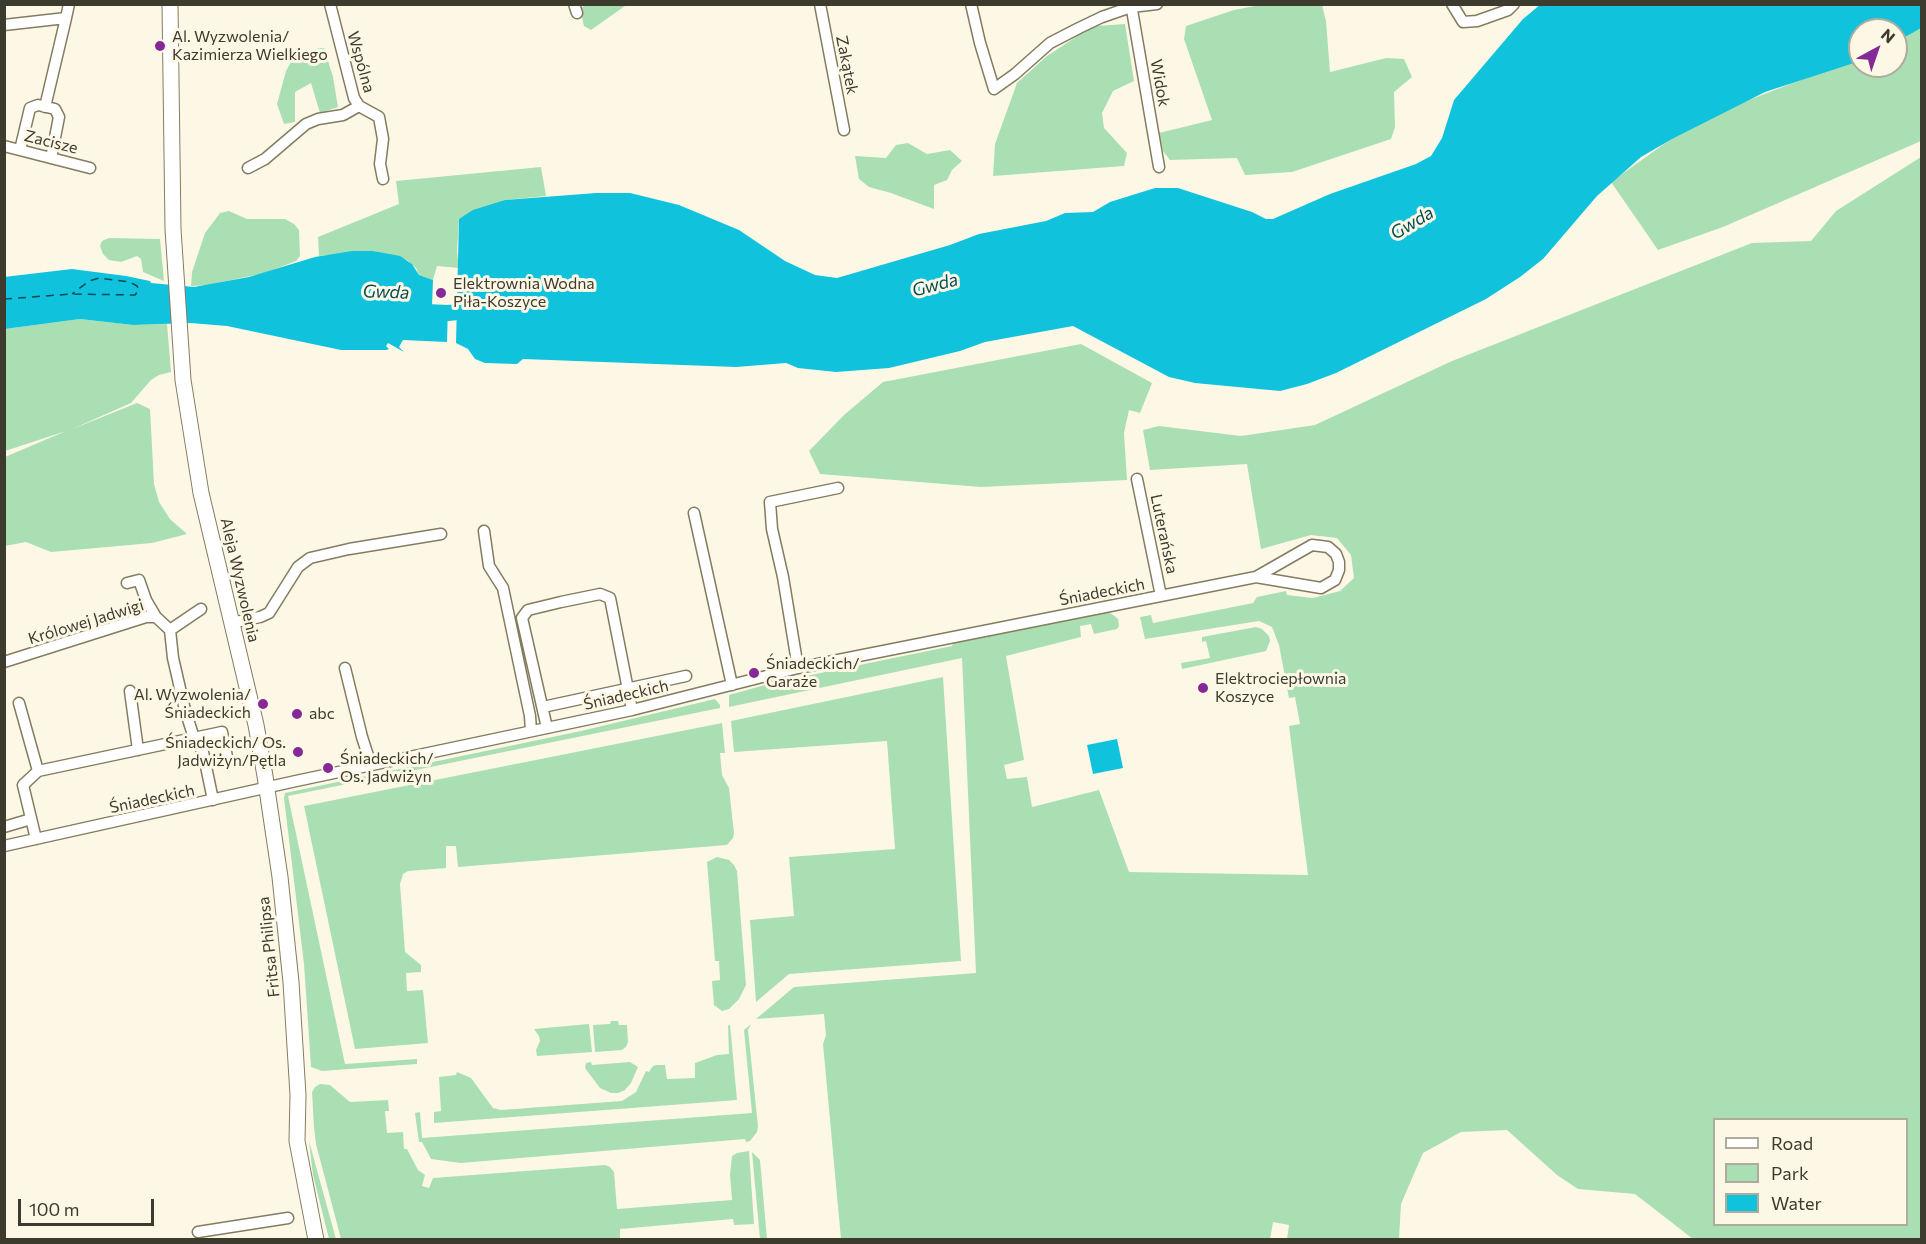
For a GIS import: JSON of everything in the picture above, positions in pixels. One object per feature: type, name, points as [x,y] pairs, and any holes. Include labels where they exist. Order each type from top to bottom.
[{"type":"street","points":[[45,107],[69,4]]},
{"type":"street","name":"Aleja Wyzwolenia","points":[[170,4],[175,274],[183,380],[199,482],[256,725],[267,788]]},
{"type":"street","name":"Wspólna","points":[[248,168],[265,159],[306,124],[318,119],[343,115],[359,106],[354,98],[330,4]]},
{"type":"street","name":"Zakątek","points":[[820,4],[844,130]]},
{"type":"street","points":[[971,4],[994,90],[1016,74],[1050,43],[1102,17],[1131,6],[1157,4]]},
{"type":"street","points":[[1452,4],[1463,22],[1476,21],[1508,10],[1514,4]]},
{"type":"street","name":"Widok","points":[[1131,6],[1159,167]]},
{"type":"street","points":[[4,25],[66,18]]},
{"type":"street","points":[[20,150],[30,108],[38,105],[55,109],[59,117],[51,158]]},
{"type":"street","points":[[359,106],[379,117],[383,139],[380,164],[382,179]]},
{"type":"street","name":"Zacisze","points":[[4,146],[90,168]]},
{"type":"street","name":"Luterańska","points":[[1137,479],[1161,596]]},
{"type":"street","points":[[798,668],[783,577],[772,529],[770,502],[838,488]]},
{"type":"street","points":[[694,513],[732,685]]},
{"type":"street","points":[[484,531],[489,566],[503,588],[530,716],[531,731]]},
{"type":"street","points":[[231,623],[260,618],[269,613],[298,567],[313,557],[441,534]]},
{"type":"street","points":[[1312,545],[1328,547],[1336,554],[1339,562],[1335,580],[1321,588],[1256,577],[1312,545]]},
{"type":"street","name":"Śniadeckich","points":[[4,846],[632,710],[798,668],[1256,577]]},
{"type":"street","points":[[127,583],[139,580],[146,600],[156,617]]},
{"type":"street","points":[[547,728],[522,618],[525,611],[535,607],[597,594],[610,598],[632,710]]},
{"type":"street","points":[[201,609],[170,630],[173,658],[185,710],[194,738],[203,752],[213,801]]},
{"type":"street","name":"Królowej Jadwigi","points":[[4,662],[146,617],[156,617],[170,630]]},
{"type":"street","points":[[345,668],[371,765]]},
{"type":"street","points":[[543,707],[687,676]]},
{"type":"street","points":[[130,690],[138,750]]},
{"type":"street","points":[[19,703],[38,771]]},
{"type":"street","points":[[36,839],[23,785],[38,771],[222,732],[228,762]]},
{"type":"street","name":"Fritsa Philipsa","points":[[267,788],[288,953],[298,1103],[308,1167],[326,1239]]},
{"type":"street","points":[[4,826],[31,819]]},
{"type":"street","name":"Fritsa Philipsa","points":[[298,1103],[298,1152],[316,1239]]},
{"type":"street","points":[[198,1232],[288,1218]]},
{"type":"green space","points":[[1266,4],[1322,5],[1326,21],[1330,72],[1386,58],[1404,59],[1412,77],[1394,92],[1395,127],[1391,139],[1292,172],[1245,175],[1237,158],[1170,160],[1163,151],[1159,133],[1212,120],[1184,39],[1186,26],[1234,10]]},
{"type":"green space","points":[[585,5],[631,5],[625,6],[591,30],[584,26],[580,9]]},
{"type":"green space","points":[[1921,13],[1921,141],[1723,227],[1658,250],[1611,182],[1699,119],[1835,67],[1848,54],[1848,78],[1908,78],[1908,22]]},
{"type":"green space","points":[[1125,24],[1134,81],[1113,91],[1102,113],[1104,128],[1127,153],[1124,166],[993,176],[995,144],[1017,83],[1047,56],[1079,35],[1096,26]]},
{"type":"green space","points":[[324,48],[333,77],[338,107],[320,113],[311,83],[295,92],[295,122],[284,124],[277,104],[286,71],[297,51]]},
{"type":"green space","points":[[908,143],[927,154],[950,150],[962,161],[952,170],[947,180],[934,185],[934,209],[869,187],[859,179],[855,156],[886,158],[896,145]]},
{"type":"green space","points":[[1921,157],[1921,1239],[1693,1239],[1635,1194],[1578,1189],[1557,1175],[1507,1130],[1461,1132],[1423,1153],[1401,1204],[1399,1239],[1287,1239],[1289,1225],[1273,1222],[1270,1240],[841,1239],[823,1044],[826,1035],[824,1014],[756,1019],[794,987],[976,973],[962,658],[729,707],[729,695],[772,683],[952,646],[954,641],[1104,611],[1118,619],[1117,629],[1094,634],[1091,624],[1080,626],[1081,637],[1006,656],[1024,760],[1004,765],[1007,779],[1027,777],[1032,807],[1099,790],[1129,872],[1308,875],[1289,726],[1300,724],[1295,697],[1289,698],[1279,645],[1272,627],[1259,621],[1145,639],[1140,617],[1151,615],[1153,623],[1253,603],[1257,597],[1286,591],[1287,595],[1313,598],[1340,591],[1354,578],[1351,555],[1337,538],[1311,535],[1261,549],[1247,464],[1150,470],[1143,430],[1159,426],[1241,436],[1315,425],[1452,361],[1752,243],[1811,241],[1836,211]]},
{"type":"green space","points":[[541,167],[546,196],[505,200],[459,219],[457,251],[459,268],[437,266],[433,280],[419,275],[416,268],[407,260],[373,251],[319,256],[318,237],[399,204],[396,181]]},
{"type":"green space","points":[[229,211],[247,219],[285,219],[294,224],[299,230],[300,256],[296,261],[265,273],[208,285],[191,286],[192,272],[205,233],[220,213]]},
{"type":"green space","points":[[109,238],[160,239],[164,281],[143,272],[141,259],[137,256],[121,262],[109,260],[103,254],[100,246],[102,241]]},
{"type":"green space","points":[[80,319],[133,325],[167,324],[171,372],[151,380],[131,403],[70,430],[137,403],[150,409],[154,484],[159,502],[170,519],[187,534],[152,543],[51,552],[26,542],[5,546],[5,457],[66,431],[5,451],[5,329]]},
{"type":"green space","points":[[1081,344],[1152,383],[1140,413],[1129,410],[1124,433],[1127,480],[981,487],[820,474],[809,451],[844,415],[883,382]]},
{"type":"green space","points":[[1256,627],[1269,636],[1270,641],[1266,651],[1182,669],[1181,663],[1210,658],[1206,641],[1202,642],[1202,637]]},
{"type":"green space","points":[[943,677],[961,961],[789,974],[756,1002],[750,920],[794,916],[789,857],[895,849],[887,741],[734,752],[731,721]]},
{"type":"green space","points":[[715,699],[720,708],[288,796],[345,1064],[417,1059],[417,1064],[322,1071],[311,1067],[304,964],[285,793],[581,731]]},
{"type":"green space","points":[[722,723],[725,753],[720,753],[722,775],[729,788],[734,833],[727,845],[458,867],[456,846],[446,846],[446,868],[408,871],[403,874],[400,884],[405,952],[421,965],[421,972],[406,973],[407,991],[423,990],[428,1043],[355,1049],[304,806]]},
{"type":"green space","points":[[717,857],[729,860],[737,871],[746,985],[739,999],[729,1009],[722,1011],[714,1005],[712,981],[720,980],[719,961],[715,961],[707,862]]},
{"type":"green space","points":[[611,1021],[618,1021],[619,1025],[627,1025],[626,1047],[622,1050],[595,1052],[593,1025],[610,1024]]},
{"type":"green space","points":[[589,1024],[592,1052],[537,1056],[536,1050],[540,1041],[534,1029]]},
{"type":"green space","points":[[730,1024],[737,1100],[434,1123],[434,1112],[441,1111],[439,1077],[456,1075],[457,1072],[471,1078],[493,1108],[501,1110],[622,1101],[636,1092],[646,1071],[649,1072],[653,1066],[665,1065],[667,1079],[695,1078],[695,1063],[717,1055],[729,1054],[728,1026]]},
{"type":"green space","points":[[751,1024],[748,1030],[758,1126],[757,1132],[750,1141],[746,1142],[745,1139],[461,1163],[431,1159],[422,1142],[419,1142],[415,1113],[420,1112],[422,1138],[752,1113],[744,1030]]},
{"type":"green space","points":[[591,1062],[592,1065],[630,1062],[638,1067],[625,1090],[611,1093],[600,1088],[585,1068],[586,1063]]},
{"type":"green space","points":[[320,1084],[330,1085],[350,1102],[388,1100],[389,1111],[385,1111],[387,1133],[403,1132],[404,1149],[407,1149],[418,1170],[425,1175],[422,1186],[429,1188],[433,1178],[605,1165],[614,1172],[617,1209],[732,1200],[730,1174],[732,1156],[749,1151],[754,1224],[734,1225],[733,1219],[620,1229],[620,1240],[341,1239],[316,1144],[312,1092]]},
{"type":"green space","points":[[309,1141],[336,1239],[329,1239],[313,1175]]},
{"type":"green space","points":[[752,1152],[760,1160],[767,1239],[760,1239]]},
{"type":"water","points":[[1541,4],[1921,5],[1921,28],[1908,35],[1908,18],[1848,18],[1848,65],[1765,92],[1641,157],[1597,196],[1543,259],[1486,299],[1336,373],[1280,391],[1195,383],[1169,377],[1073,326],[985,342],[960,351],[889,368],[836,372],[798,368],[786,363],[736,367],[523,359],[517,364],[485,363],[475,359],[468,349],[456,343],[459,219],[473,210],[505,200],[596,193],[630,193],[679,205],[739,230],[785,261],[815,275],[837,278],[950,245],[979,234],[1046,221],[1065,213],[1093,212],[1110,202],[1155,188],[1178,188],[1252,212],[1266,219],[1273,219],[1330,194],[1416,164],[1431,156],[1442,138],[1454,100],[1523,19]]},
{"type":"water","points":[[352,251],[373,251],[400,256],[412,264],[419,275],[433,280],[432,306],[448,306],[447,342],[403,340],[399,347],[404,352],[388,343],[386,346],[389,349],[386,350],[341,350],[227,326],[191,323],[133,325],[80,319],[5,329],[4,277],[72,269],[126,276],[151,283],[194,287],[249,277],[315,257]]},
{"type":"water","points":[[1117,739],[1123,768],[1093,774],[1087,745]]},
{"type":"waterway","name":"Gwda","points":[[425,312],[448,313],[477,310]]},
{"type":"ferry route","points":[[4,299],[72,294],[135,295],[139,290],[130,282],[99,278],[89,281],[72,294]]},
{"type":"place","name":"Al. Wyzwolenia/ Kazimierza Wielkiego","points":[[160,46]]},
{"type":"place","name":"Elektrownia Wodna Piła-Koszyce","points":[[441,293]]},
{"type":"place","name":"Śniadeckich/ Garaże","points":[[754,673]]},
{"type":"place","name":"Elektrociepłownia Koszyce","points":[[1203,688]]},
{"type":"place","name":"Al. Wyzwolenia/ Śniadeckich","points":[[263,704]]},
{"type":"place","name":"abc","points":[[297,714]]},
{"type":"place","name":"Śniadeckich/ Os. Jadwiżyn/Pętla","points":[[298,752]]},
{"type":"place","name":"Śniadeckich/ Os. Jadwiżyn","points":[[328,768]]}]
